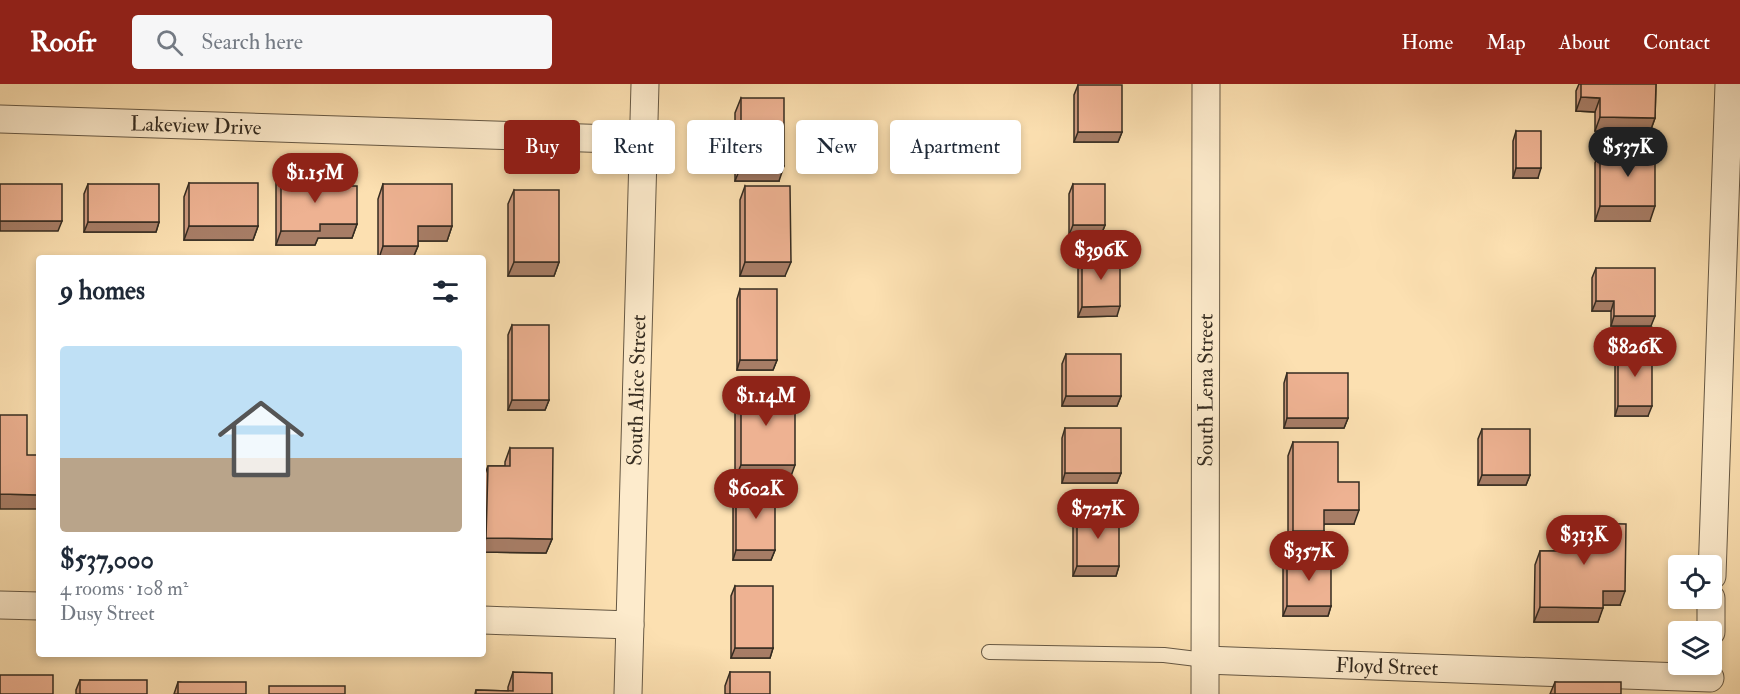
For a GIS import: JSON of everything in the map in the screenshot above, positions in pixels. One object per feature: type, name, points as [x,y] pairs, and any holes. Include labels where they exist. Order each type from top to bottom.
[{"type":"street","name":"South Alice Street","points":[[644,120],[645,84]]},
{"type":"street","name":"South Lena Street","points":[[1205,694],[1206,84]]},
{"type":"street","points":[[1713,555],[1729,84]]},
{"type":"street","name":"Lakeview Drive","points":[[0,119],[592,138]]},
{"type":"street","name":"South Alice Street","points":[[628,694],[643,174]]},
{"type":"street","points":[[0,605],[36,606]]},
{"type":"street","points":[[486,620],[630,625]]},
{"type":"street","name":"Floyd Street","points":[[1205,660],[1710,679]]},
{"type":"lane","points":[[989,652],[1164,655],[1205,660]]},
{"type":"building","points":[[1581,84],[1656,84],[1655,118],[1600,117],[1600,98],[1581,97]]},
{"type":"building","points":[[1078,85],[1122,85],[1122,132],[1078,132]]},
{"type":"building","points":[[741,98],[784,98],[784,120],[741,120]]},
{"type":"building","points":[[1516,131],[1541,131],[1541,168],[1516,168]]},
{"type":"building","points":[[1600,149],[1655,149],[1655,206],[1600,206]]},
{"type":"building","points":[[281,167],[301,167],[301,186],[357,186],[357,224],[320,224],[320,231],[281,231]]},
{"type":"building","points":[[189,183],[258,183],[258,226],[189,226]]},
{"type":"building","points":[[0,184],[62,184],[62,221],[0,221]]},
{"type":"building","points":[[88,184],[159,184],[159,222],[88,222]]},
{"type":"building","points":[[383,184],[452,184],[452,226],[418,226],[418,246],[383,246]]},
{"type":"building","points":[[1073,184],[1105,184],[1105,225],[1073,225]]},
{"type":"building","points":[[745,186],[790,186],[791,262],[745,262]]},
{"type":"building","points":[[514,190],[559,190],[559,262],[514,262]]},
{"type":"building","points":[[1082,255],[1120,255],[1120,306],[1082,307]]},
{"type":"building","points":[[1596,268],[1655,268],[1655,316],[1614,316],[1614,301],[1596,301]]},
{"type":"building","points":[[740,289],[777,289],[777,360],[740,360]]},
{"type":"building","points":[[512,325],[549,325],[549,400],[512,400]]},
{"type":"building","points":[[1618,351],[1652,351],[1652,406],[1618,406]]},
{"type":"building","points":[[1066,354],[1121,354],[1121,396],[1066,396]]},
{"type":"building","points":[[1287,373],[1348,373],[1348,418],[1287,418]]},
{"type":"building","points":[[741,383],[777,383],[777,403],[795,403],[795,465],[741,465]]},
{"type":"building","points":[[0,415],[27,415],[27,455],[36,455],[36,495],[0,494]]},
{"type":"building","points":[[1065,428],[1121,428],[1121,473],[1065,473]]},
{"type":"building","points":[[1482,429],[1530,429],[1530,475],[1482,475]]},
{"type":"building","points":[[1293,442],[1338,442],[1338,482],[1359,482],[1359,510],[1324,510],[1324,531],[1293,531]]},
{"type":"building","points":[[510,448],[553,448],[552,539],[486,538],[488,466],[510,466]]},
{"type":"building","points":[[736,490],[775,490],[775,550],[736,550]]},
{"type":"building","points":[[1077,514],[1119,514],[1119,566],[1077,566]]},
{"type":"building","points":[[1563,523],[1626,524],[1625,591],[1603,591],[1603,608],[1540,607],[1540,551],[1563,551]]},
{"type":"building","points":[[1287,557],[1331,557],[1331,606],[1287,606]]},
{"type":"building","points":[[735,586],[773,586],[773,648],[735,648]]},
{"type":"building","points":[[513,672],[552,673],[552,694],[476,694],[476,690],[513,691]]},
{"type":"building","points":[[730,672],[770,672],[770,694],[730,694]]},
{"type":"building","points":[[0,675],[53,675],[53,694],[0,694]]},
{"type":"building","points":[[80,680],[147,680],[147,694],[80,694]]},
{"type":"building","points":[[178,682],[246,682],[246,694],[178,694]]},
{"type":"building","points":[[1555,682],[1621,682],[1621,694],[1555,694]]},
{"type":"building","points":[[269,686],[345,686],[345,694],[269,694]]}]
